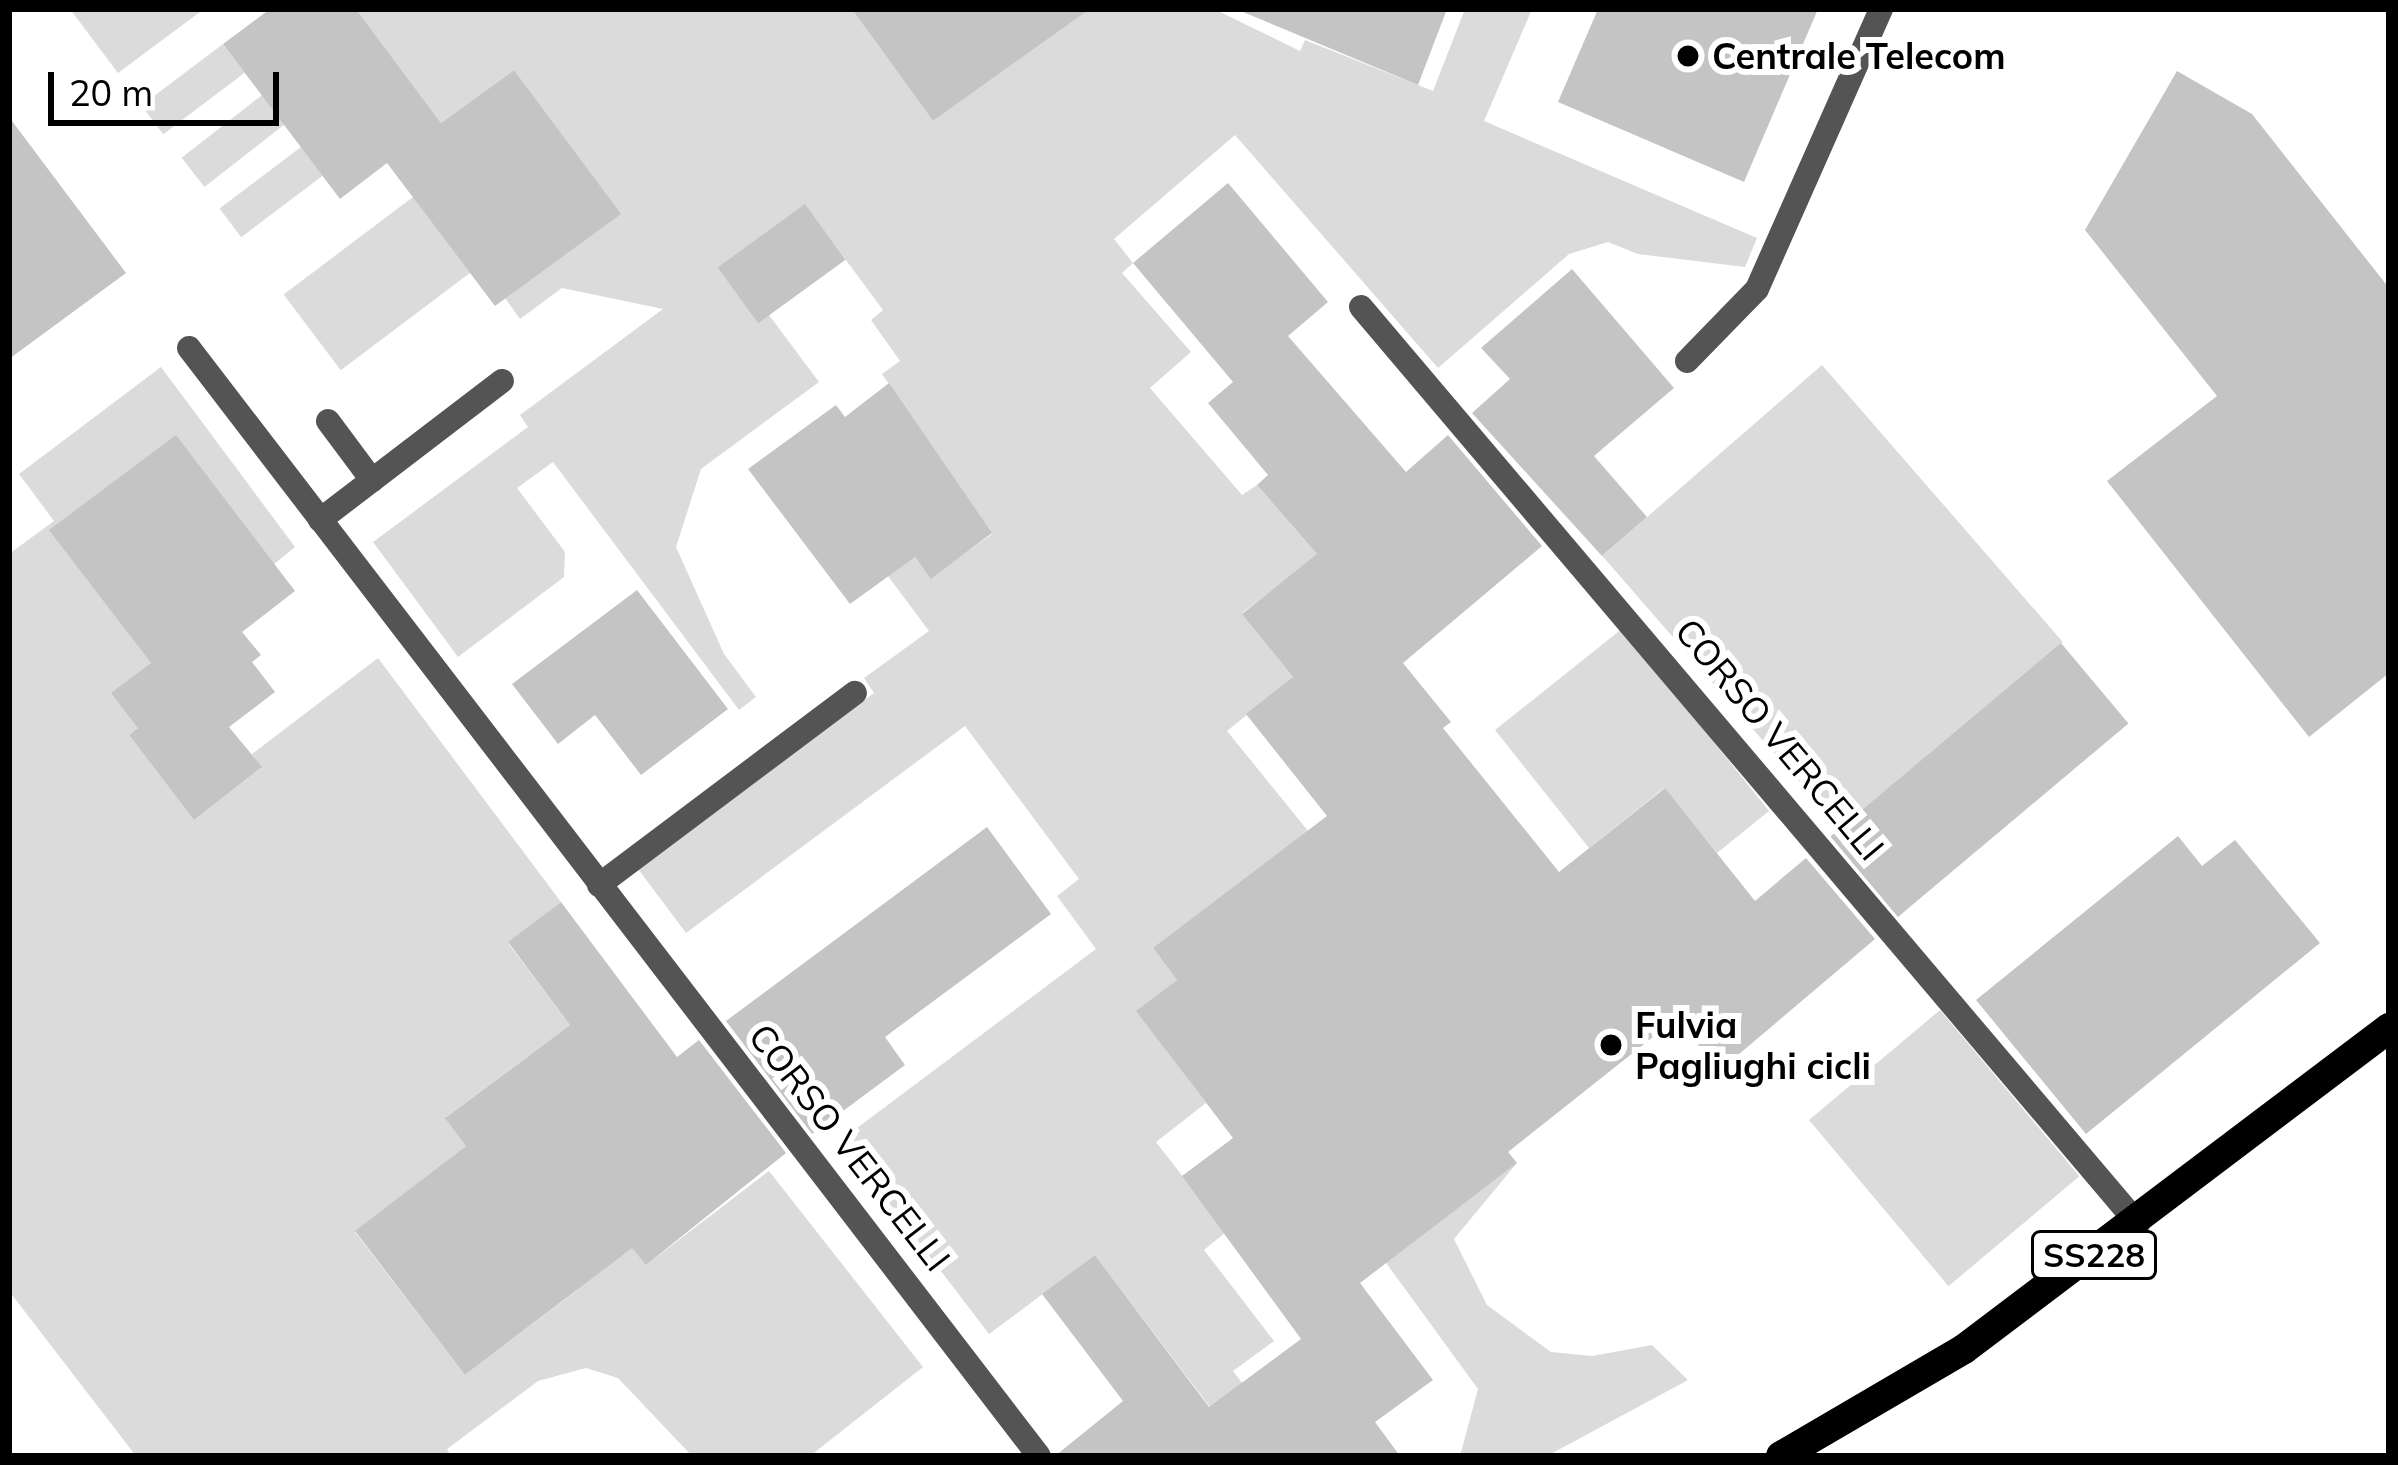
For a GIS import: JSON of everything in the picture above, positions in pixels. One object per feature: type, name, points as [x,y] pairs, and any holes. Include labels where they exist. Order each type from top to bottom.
[{"type":"main road","name":"SS228","points":[[1781,1456],[1927,1374],[2138,1224],[2389,1028]]},
{"type":"street","points":[[1687,361],[1757,289],[1881,9]]},
{"type":"street","name":"CORSO VERCELLI","points":[[1361,307],[2138,1224]]},
{"type":"street","name":"CORSO VERCELLI","points":[[189,349],[1039,1456]]},
{"type":"street","points":[[320,520],[502,381]]},
{"type":"street","points":[[328,421],[372,480]]},
{"type":"street","points":[[599,885],[855,693]]},
{"type":"shaded area","points":[[70,9],[204,9],[118,73]]},
{"type":"shaded area","points":[[356,9],[863,9],[865,27],[933,121],[1090,9],[1214,9],[1300,51],[1305,40],[1433,91],[1465,9],[1532,9],[1484,121],[1757,238],[1745,267],[1638,254],[1608,242],[1569,254],[1438,368],[1235,135],[1114,239],[1133,263],[1122,273],[1191,352],[1150,388],[1242,495],[1257,485],[1370,615],[1292,575],[1242,613],[1293,677],[1227,731],[1347,879],[1153,948],[1177,980],[1137,1011],[1206,1103],[1156,1142],[1226,1232],[1204,1250],[1274,1341],[1233,1371],[1298,1456],[1247,1456],[1095,1255],[989,1334],[841,1140],[1096,949],[1057,896],[1079,879],[965,726],[686,933],[638,869],[874,693],[864,678],[929,631],[888,576],[914,556],[931,578],[992,534],[882,374],[900,361],[871,320],[883,310],[805,205],[769,315],[819,382],[701,469],[676,547],[724,654],[756,697],[739,710],[553,462],[517,488],[565,552],[564,577],[458,657],[373,542],[528,427],[520,415],[663,309],[562,288],[520,319],[505,298],[620,214],[514,70],[441,123]]},
{"type":"shaded area","points":[[223,44],[245,73],[163,134],[142,105]]},
{"type":"shaded area","points":[[262,95],[285,124],[204,187],[182,158]]},
{"type":"shaded area","points":[[301,147],[323,176],[241,237],[220,208]]},
{"type":"shaded area","points":[[413,197],[470,273],[341,370],[284,294]]},
{"type":"shaded area","points":[[1822,365],[2063,642],[1843,833],[1602,556]]},
{"type":"shaded area","points":[[161,367],[295,547],[273,565],[111,610],[151,663],[138,728],[129,735],[194,820],[261,768],[252,754],[378,658],[561,902],[508,943],[570,1025],[446,1117],[466,1146],[355,1232],[465,1375],[576,1291],[621,1233],[646,1265],[769,1171],[923,1367],[810,1456],[692,1456],[618,1378],[586,1368],[538,1381],[447,1449],[451,1456],[136,1456],[9,1291],[9,554],[54,521],[19,474]]},
{"type":"shaded area","points":[[1623,628],[1769,811],[1717,853],[1664,788],[1589,848],[1495,730]]},
{"type":"shaded area","points":[[1940,1010],[2079,1176],[1948,1286],[1809,1120]]},
{"type":"shaded area","points":[[1517,1163],[1454,1239],[1487,1305],[1551,1352],[1592,1356],[1652,1345],[1688,1380],[1547,1456],[1460,1456],[1478,1389],[1325,1179],[1423,1234]]},
{"type":"building","points":[[270,9],[356,9],[441,123],[514,70],[621,214],[495,306],[387,163],[340,199],[223,44]]},
{"type":"building","points":[[852,9],[1090,9],[933,121]]},
{"type":"building","points":[[1236,9],[1447,9],[1418,85]]},
{"type":"building","name":"Centrale Telecom","points":[[1598,9],[1818,9],[1744,182],[1558,102]]},
{"type":"building","points":[[2177,71],[2252,114],[2389,288],[2389,673],[2309,737],[2107,481],[2217,396],[2085,230]]},
{"type":"building","points":[[9,117],[126,273],[9,359]]},
{"type":"building","points":[[1228,183],[1328,302],[1288,336],[1406,472],[1448,435],[1542,546],[1403,663],[1451,722],[1443,728],[1559,872],[1665,788],[1755,901],[1806,858],[1875,939],[1719,1071],[1677,1018],[1508,1152],[1517,1163],[1360,1283],[1433,1380],[1375,1422],[1400,1456],[1055,1456],[1123,1401],[1042,1294],[1095,1255],[1209,1407],[1301,1339],[1182,1176],[1233,1138],[1136,1011],[1177,980],[1153,948],[1327,816],[1246,714],[1293,677],[1242,614],[1317,554],[1257,485],[1268,475],[1208,403],[1233,382],[1133,263]]},
{"type":"building","points":[[805,204],[846,260],[758,323],[718,267]]},
{"type":"building","points":[[1572,269],[1674,388],[1594,456],[1647,517],[1602,556],[1472,413],[1510,379],[1481,348]]},
{"type":"building","points":[[889,383],[992,533],[931,579],[915,557],[850,604],[748,469],[836,405],[845,417]]},
{"type":"building","points":[[176,435],[295,591],[242,632],[261,655],[252,662],[275,692],[229,727],[262,767],[194,820],[129,735],[138,728],[111,693],[151,663],[49,530]]},
{"type":"building","points":[[637,590],[728,709],[641,775],[595,715],[558,744],[512,684]]},
{"type":"building","points":[[2061,643],[2128,723],[1898,917],[1830,836]]},
{"type":"building","points":[[987,827],[1051,914],[885,1037],[905,1065],[812,1134],[726,1021]]},
{"type":"building","points":[[2178,836],[2202,866],[2235,840],[2320,943],[2086,1134],[1976,1000]]},
{"type":"building","points":[[561,902],[677,1057],[699,1040],[786,1153],[646,1265],[632,1248],[465,1375],[355,1231],[466,1146],[445,1118],[570,1025],[508,942]]},
{"type":"place","name":"Centrale Telecom","points":[[1688,56]]},
{"type":"place","name":"Fulvia Pagliughi cicli","points":[[1611,1045]]}]
